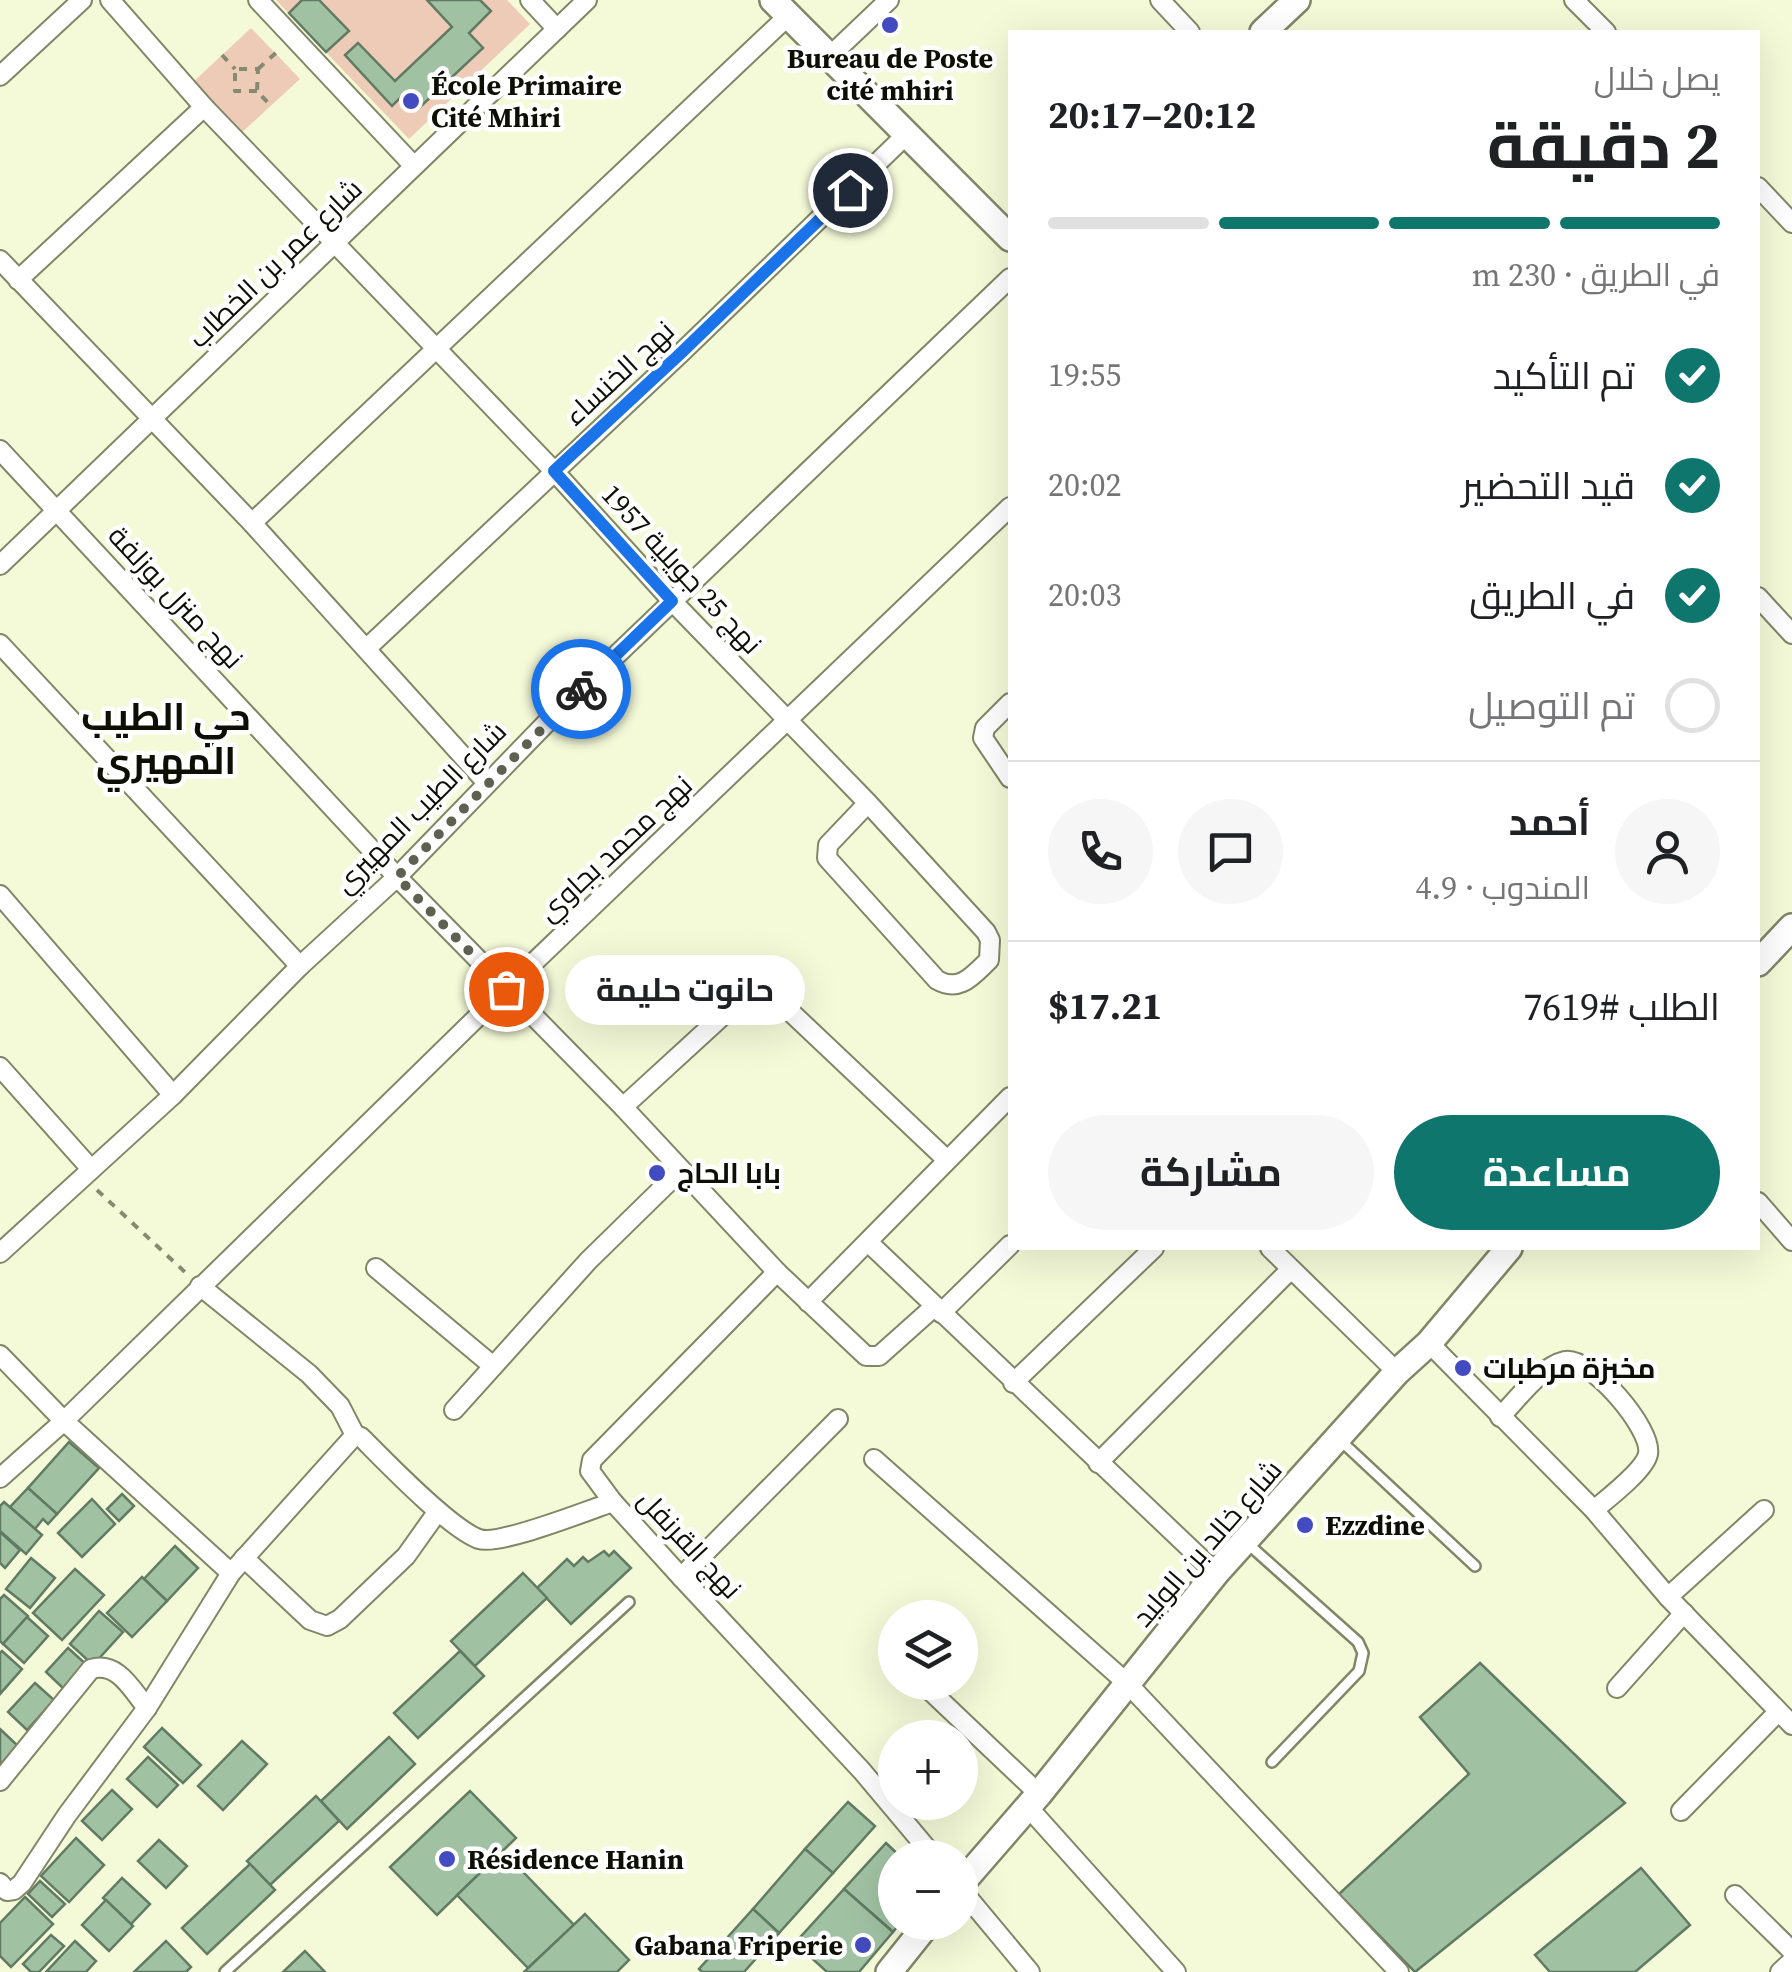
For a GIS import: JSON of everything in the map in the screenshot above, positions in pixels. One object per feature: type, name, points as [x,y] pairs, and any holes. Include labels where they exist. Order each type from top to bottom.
[{"type":"street","points":[[0,76],[82,0]]},
{"type":"street","name":"نهج 25 جويلية 1957","points":[[110,0],[204,106],[436,346],[672,601],[868,803],[986,932],[990,940],[989,960],[966,982],[946,985],[938,980],[830,864],[828,845],[868,803]]},
{"type":"street","points":[[258,0],[414,166]]},
{"type":"street","points":[[530,0],[556,29]]},
{"type":"street","name":"شارع عمر بن الخطاب","points":[[0,565],[587,0]]},
{"type":"street","points":[[828,57],[888,0]]},
{"type":"street","points":[[1160,0],[1188,30]]},
{"type":"street","points":[[1265,30],[1298,0]]},
{"type":"street","points":[[1574,0],[1604,30]]},
{"type":"street","points":[[252,523],[781,8],[1008,236]]},
{"type":"street","points":[[18,280],[204,106]]},
{"type":"street","name":"نهج الخنساء","points":[[367,648],[906,135]]},
{"type":"street","points":[[1760,190],[1792,223]]},
{"type":"street","points":[[0,260],[252,523],[487,783]]},
{"type":"street","name":"شارع الطيب المهيري","points":[[0,1252],[174,1095],[672,601],[1008,280]]},
{"type":"street","name":"نهج منزل بوزلفة","points":[[0,450],[397,877],[623,1107],[777,1272],[866,1356],[873,1358],[938,1310]]},
{"type":"street","name":"نهج محمد بجاوي","points":[[0,1478],[64,1421],[506,989],[1008,510]]},
{"type":"street","points":[[1760,600],[1792,634]]},
{"type":"street","points":[[0,644],[300,966]]},
{"type":"street","points":[[1008,706],[985,728],[983,738],[1008,775]]},
{"type":"street","points":[[0,895],[174,1095]]},
{"type":"street","points":[[1760,961],[1792,927]]},
{"type":"street","points":[[623,1107],[753,990],[779,1001],[946,1159]]},
{"type":"street","points":[[0,1067],[88,1173]]},
{"type":"street","points":[[808,1302],[1008,1099]]},
{"type":"street","points":[[454,1410],[588,1261],[680,1171]]},
{"type":"street","points":[[1760,1204],[1792,1241]]},
{"type":"street","points":[[868,1242],[1216,1573]]},
{"type":"street","points":[[938,1310],[1008,1247]]},
{"type":"street","points":[[1013,1384],[1152,1250]]},
{"type":"street","points":[[1272,1250],[1397,1372]]},
{"type":"street","name":"شارع خالد بن الوليد","points":[[978,1865],[1216,1573],[1397,1372],[1429,1343],[1507,1250]]},
{"type":"street","points":[[376,1268],[492,1366]]},
{"type":"street","points":[[1098,1463],[1292,1269]]},
{"type":"street","name":"نهج القرنفل","points":[[777,1272],[592,1460],[590,1471],[613,1502],[862,1771],[920,1840]]},
{"type":"street","points":[[200,1286],[309,1374],[340,1406],[355,1435]]},
{"type":"street","points":[[1429,1343],[1594,1510],[1668,1597],[1785,1718],[1680,1811]]},
{"type":"street","points":[[0,1355],[64,1421],[231,1574]]},
{"type":"street","points":[[1500,1417],[1554,1365],[1568,1360],[1590,1368],[1636,1419],[1648,1444],[1643,1465],[1594,1510]]},
{"type":"street","points":[[681,1576],[838,1420]]},
{"type":"street","points":[[355,1435],[361,1436],[438,1511],[480,1539],[492,1540],[613,1502]]},
{"type":"street","points":[[0,1884],[8,1891],[22,1883],[57,1828],[147,1708],[231,1574],[355,1435]]},
{"type":"street","points":[[874,1460],[1128,1684],[1398,1972]]},
{"type":"street","points":[[1668,1597],[1764,1510]]},
{"type":"street","points":[[244,1558],[310,1620],[327,1626],[406,1556],[438,1511]]},
{"type":"street","points":[[1617,1688],[1684,1613]]},
{"type":"street","points":[[0,1781],[92,1669],[108,1667],[117,1672],[147,1708]]},
{"type":"street","points":[[938,1700],[1034,1800],[1176,1972]]},
{"type":"street","points":[[1735,1896],[1792,1951]]},
{"type":"street","points":[[978,1908],[1030,1972]]},
{"type":"street","points":[[889,1972],[915,1940]]},
{"type":"street","points":[[1780,1972],[1792,1961]]},
{"type":"lane","points":[[1338,1438],[1476,1566]]},
{"type":"lane","points":[[1245,1541],[1358,1642],[1364,1653],[1359,1671],[1272,1762]]},
{"type":"lane","points":[[225,1972],[629,1602]]},
{"type":"path","points":[[271,106],[257,91],[258,70],[293,37]]},
{"type":"path","points":[[222,55],[236,68],[258,70]]},
{"type":"path","points":[[236,68],[235,91],[257,91]]},
{"type":"path","points":[[88,1173],[200,1286]]},
{"type":"shaded area","name":"École Primaire Cité Mhiri","points":[[276,0],[507,0],[530,24],[409,139]]},
{"type":"shaded area","points":[[251,28],[300,79],[239,135],[191,84]]},
{"type":"building","points":[[302,0],[319,0],[349,31],[326,52],[289,13]]},
{"type":"building","points":[[427,0],[480,0],[491,11],[469,33],[483,48],[418,109],[404,94],[392,106],[345,55],[358,43],[395,81],[452,27]]},
{"type":"building","points":[[69,1442],[99,1468],[57,1514],[28,1488]]},
{"type":"building","points":[[28,1488],[57,1514],[48,1524],[43,1519],[35,1529],[10,1507]]},
{"type":"building","points":[[122,1494],[134,1506],[119,1521],[107,1509]]},
{"type":"building","points":[[92,1499],[115,1524],[82,1557],[58,1533]]},
{"type":"building","points":[[4,1502],[42,1535],[26,1554],[0,1531],[0,1506]]},
{"type":"building","points":[[0,1532],[20,1550],[5,1568],[0,1563]]},
{"type":"building","points":[[175,1546],[198,1568],[167,1601],[144,1579]]},
{"type":"building","points":[[604,1551],[609,1556],[614,1551],[631,1568],[571,1624],[537,1588],[567,1559],[574,1566],[583,1557],[588,1562]]},
{"type":"building","points":[[31,1558],[55,1578],[30,1608],[6,1589]]},
{"type":"building","points":[[75,1569],[104,1595],[62,1640],[33,1613]]},
{"type":"building","points":[[523,1573],[547,1598],[475,1666],[451,1641]]},
{"type":"building","points":[[142,1577],[167,1601],[132,1637],[107,1613]]},
{"type":"building","points":[[4,1595],[28,1616],[3,1644],[0,1599]]},
{"type":"building","points":[[99,1611],[123,1632],[93,1665],[70,1644]]},
{"type":"building","points":[[27,1617],[48,1636],[24,1663],[3,1644]]},
{"type":"building","points":[[68,1648],[88,1666],[65,1690],[46,1672]]},
{"type":"building","points":[[460,1651],[484,1676],[418,1738],[394,1713]]},
{"type":"building","points":[[0,1653],[22,1669],[0,1694]]},
{"type":"building","points":[[1480,1663],[1625,1803],[1415,1972],[1339,1894],[1469,1774],[1420,1717]]},
{"type":"building","points":[[35,1683],[54,1700],[27,1730],[8,1712]]},
{"type":"building","points":[[162,1728],[201,1765],[183,1783],[144,1747]]},
{"type":"building","points":[[0,1729],[18,1746],[0,1765]]},
{"type":"building","points":[[389,1737],[415,1764],[347,1829],[321,1801]]},
{"type":"building","points":[[242,1741],[267,1764],[223,1810],[198,1786]]},
{"type":"building","points":[[148,1757],[178,1785],[157,1807],[127,1779]]},
{"type":"building","points":[[112,1790],[132,1809],[102,1840],[82,1821]]},
{"type":"building","name":"Résidence Hanin","points":[[470,1791],[516,1838],[437,1915],[390,1867]]},
{"type":"building","points":[[316,1796],[339,1821],[270,1885],[247,1861]]},
{"type":"building","points":[[848,1802],[875,1826],[833,1873],[805,1849]]},
{"type":"building","points":[[76,1838],[104,1865],[69,1902],[41,1876]]},
{"type":"building","points":[[159,1840],[187,1866],[166,1888],[138,1861]]},
{"type":"building","points":[[805,1849],[833,1873],[779,1933],[753,1909]]},
{"type":"building","name":"Résidence Hanin","points":[[503,1851],[574,1925],[528,1968],[457,1895]]},
{"type":"building","points":[[878,1852],[878,1919],[844,1889]]},
{"type":"building","points":[[250,1864],[275,1890],[207,1954],[182,1928]]},
{"type":"building","points":[[1641,1868],[1690,1925],[1635,1972],[1550,1972],[1535,1955]]},
{"type":"building","points":[[122,1878],[150,1904],[131,1924],[103,1898]]},
{"type":"building","points":[[40,1881],[65,1904],[52,1917],[28,1894]]},
{"type":"building","points":[[844,1889],[878,1919],[878,1940],[886,1940],[859,1972],[827,1972],[795,1943]]},
{"type":"building","points":[[25,1897],[53,1924],[11,1967],[0,1956],[0,1923]]},
{"type":"building","points":[[106,1900],[133,1926],[109,1951],[82,1925]]},
{"type":"building","points":[[753,1909],[779,1933],[744,1972],[702,1972],[699,1969]]},
{"type":"building","name":"Résidence Hanin","points":[[585,1914],[629,1960],[617,1972],[524,1972]]},
{"type":"building","points":[[51,1935],[64,1946],[39,1972],[31,1972],[23,1964]]},
{"type":"building","points":[[75,1941],[96,1961],[86,1972],[46,1972]]},
{"type":"building","points":[[166,1941],[191,1967],[186,1972],[134,1972]]},
{"type":"building","points":[[305,1951],[325,1972],[283,1972]]},
{"type":"way so far","points":[[506,989],[397,877],[581,689]]},
{"type":"place","name":"Bureau de Poste cité mhiri","points":[[890,25]]},
{"type":"place","name":"École Primaire Cité Mhiri","points":[[411,101]]},
{"type":"place","name":"حانوت حليمة","points":[[506,989]]},
{"type":"place","name":"بابا الحاج","points":[[657,1173]]},
{"type":"place","name":"مخبزة مرطبات","points":[[1463,1368]]},
{"type":"place","name":"Ezzdine","points":[[1305,1525]]},
{"type":"place","name":"Résidence Hanin","points":[[447,1859]]},
{"type":"place","name":"Gabana Friperie","points":[[863,1945]]},
{"type":"district","name":"حي الطيب المهيري","points":[[166,739]]},
{"type":"route","points":[[581,689],[672,601],[554,471],[850,190]]}]
